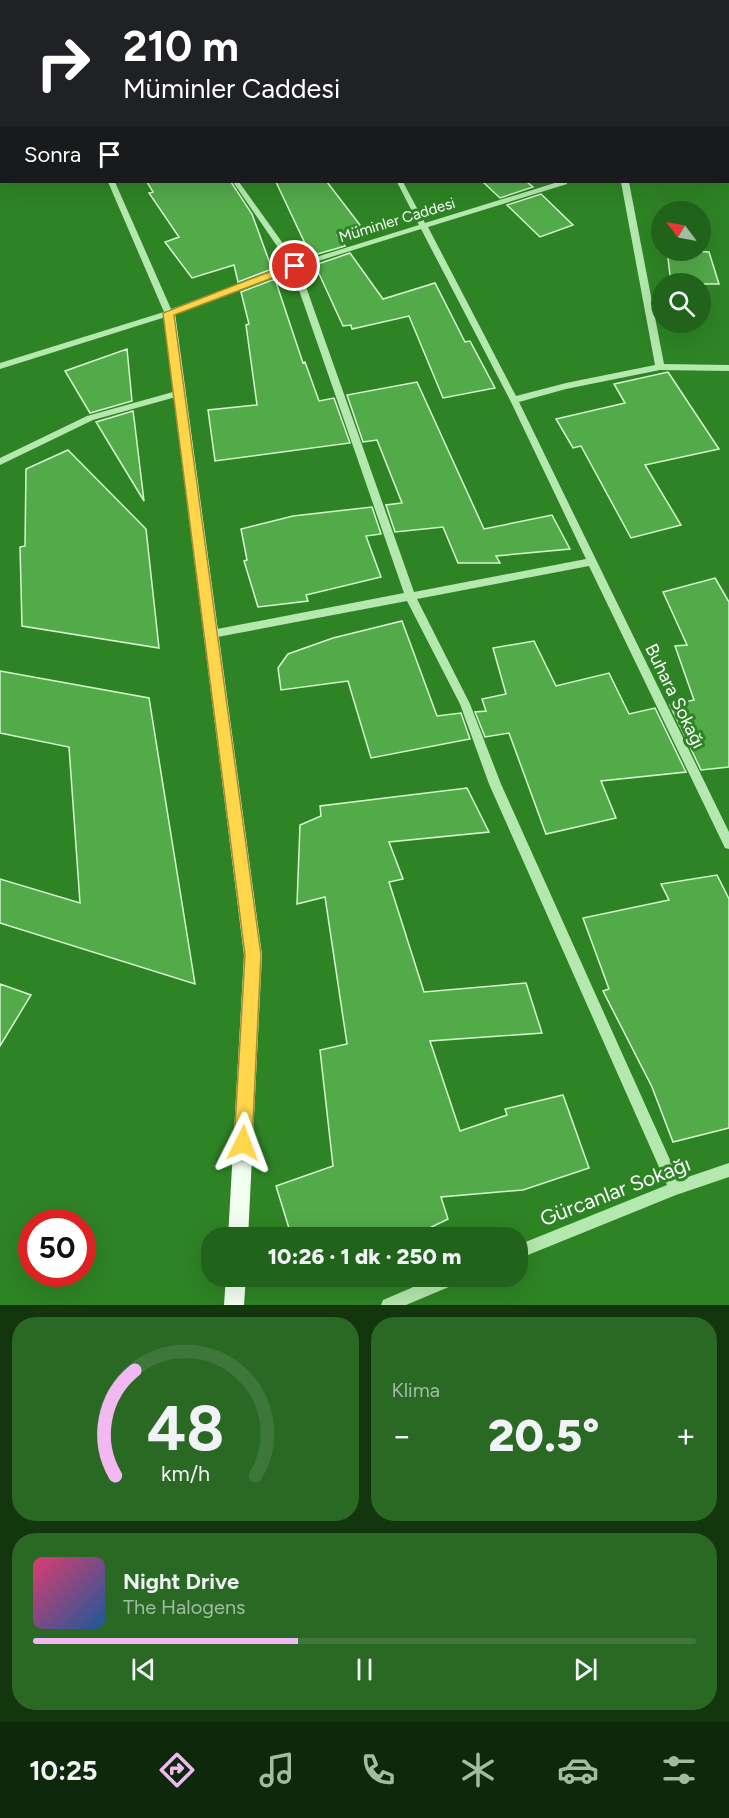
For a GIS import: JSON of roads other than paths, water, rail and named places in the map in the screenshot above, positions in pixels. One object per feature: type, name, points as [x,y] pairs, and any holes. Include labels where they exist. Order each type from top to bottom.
[{"type":"main road","points":[[169,313],[253,955],[239,1227]]},
{"type":"main road","points":[[234,1305],[235,1287]]},
{"type":"street","points":[[111,183],[169,313]]},
{"type":"street","points":[[237,183],[295,266],[411,598],[465,704],[495,784],[676,1188]]},
{"type":"street","name":"Buhara Sokağı","points":[[401,183],[425,225],[514,399],[591,562],[728,839]]},
{"type":"street","name":"Müminler Caddesi","points":[[0,366],[169,313],[295,266],[561,183]]},
{"type":"street","points":[[626,183],[660,367]]},
{"type":"street","points":[[514,399],[660,367],[729,368]]},
{"type":"street","points":[[0,462],[90,418],[180,393]]},
{"type":"street","points":[[212,634],[591,562]]},
{"type":"street","name":"Gürcanlar Sokağı","points":[[528,1248],[676,1188],[729,1170]]},
{"type":"street","points":[[388,1305],[431,1287]]}]
